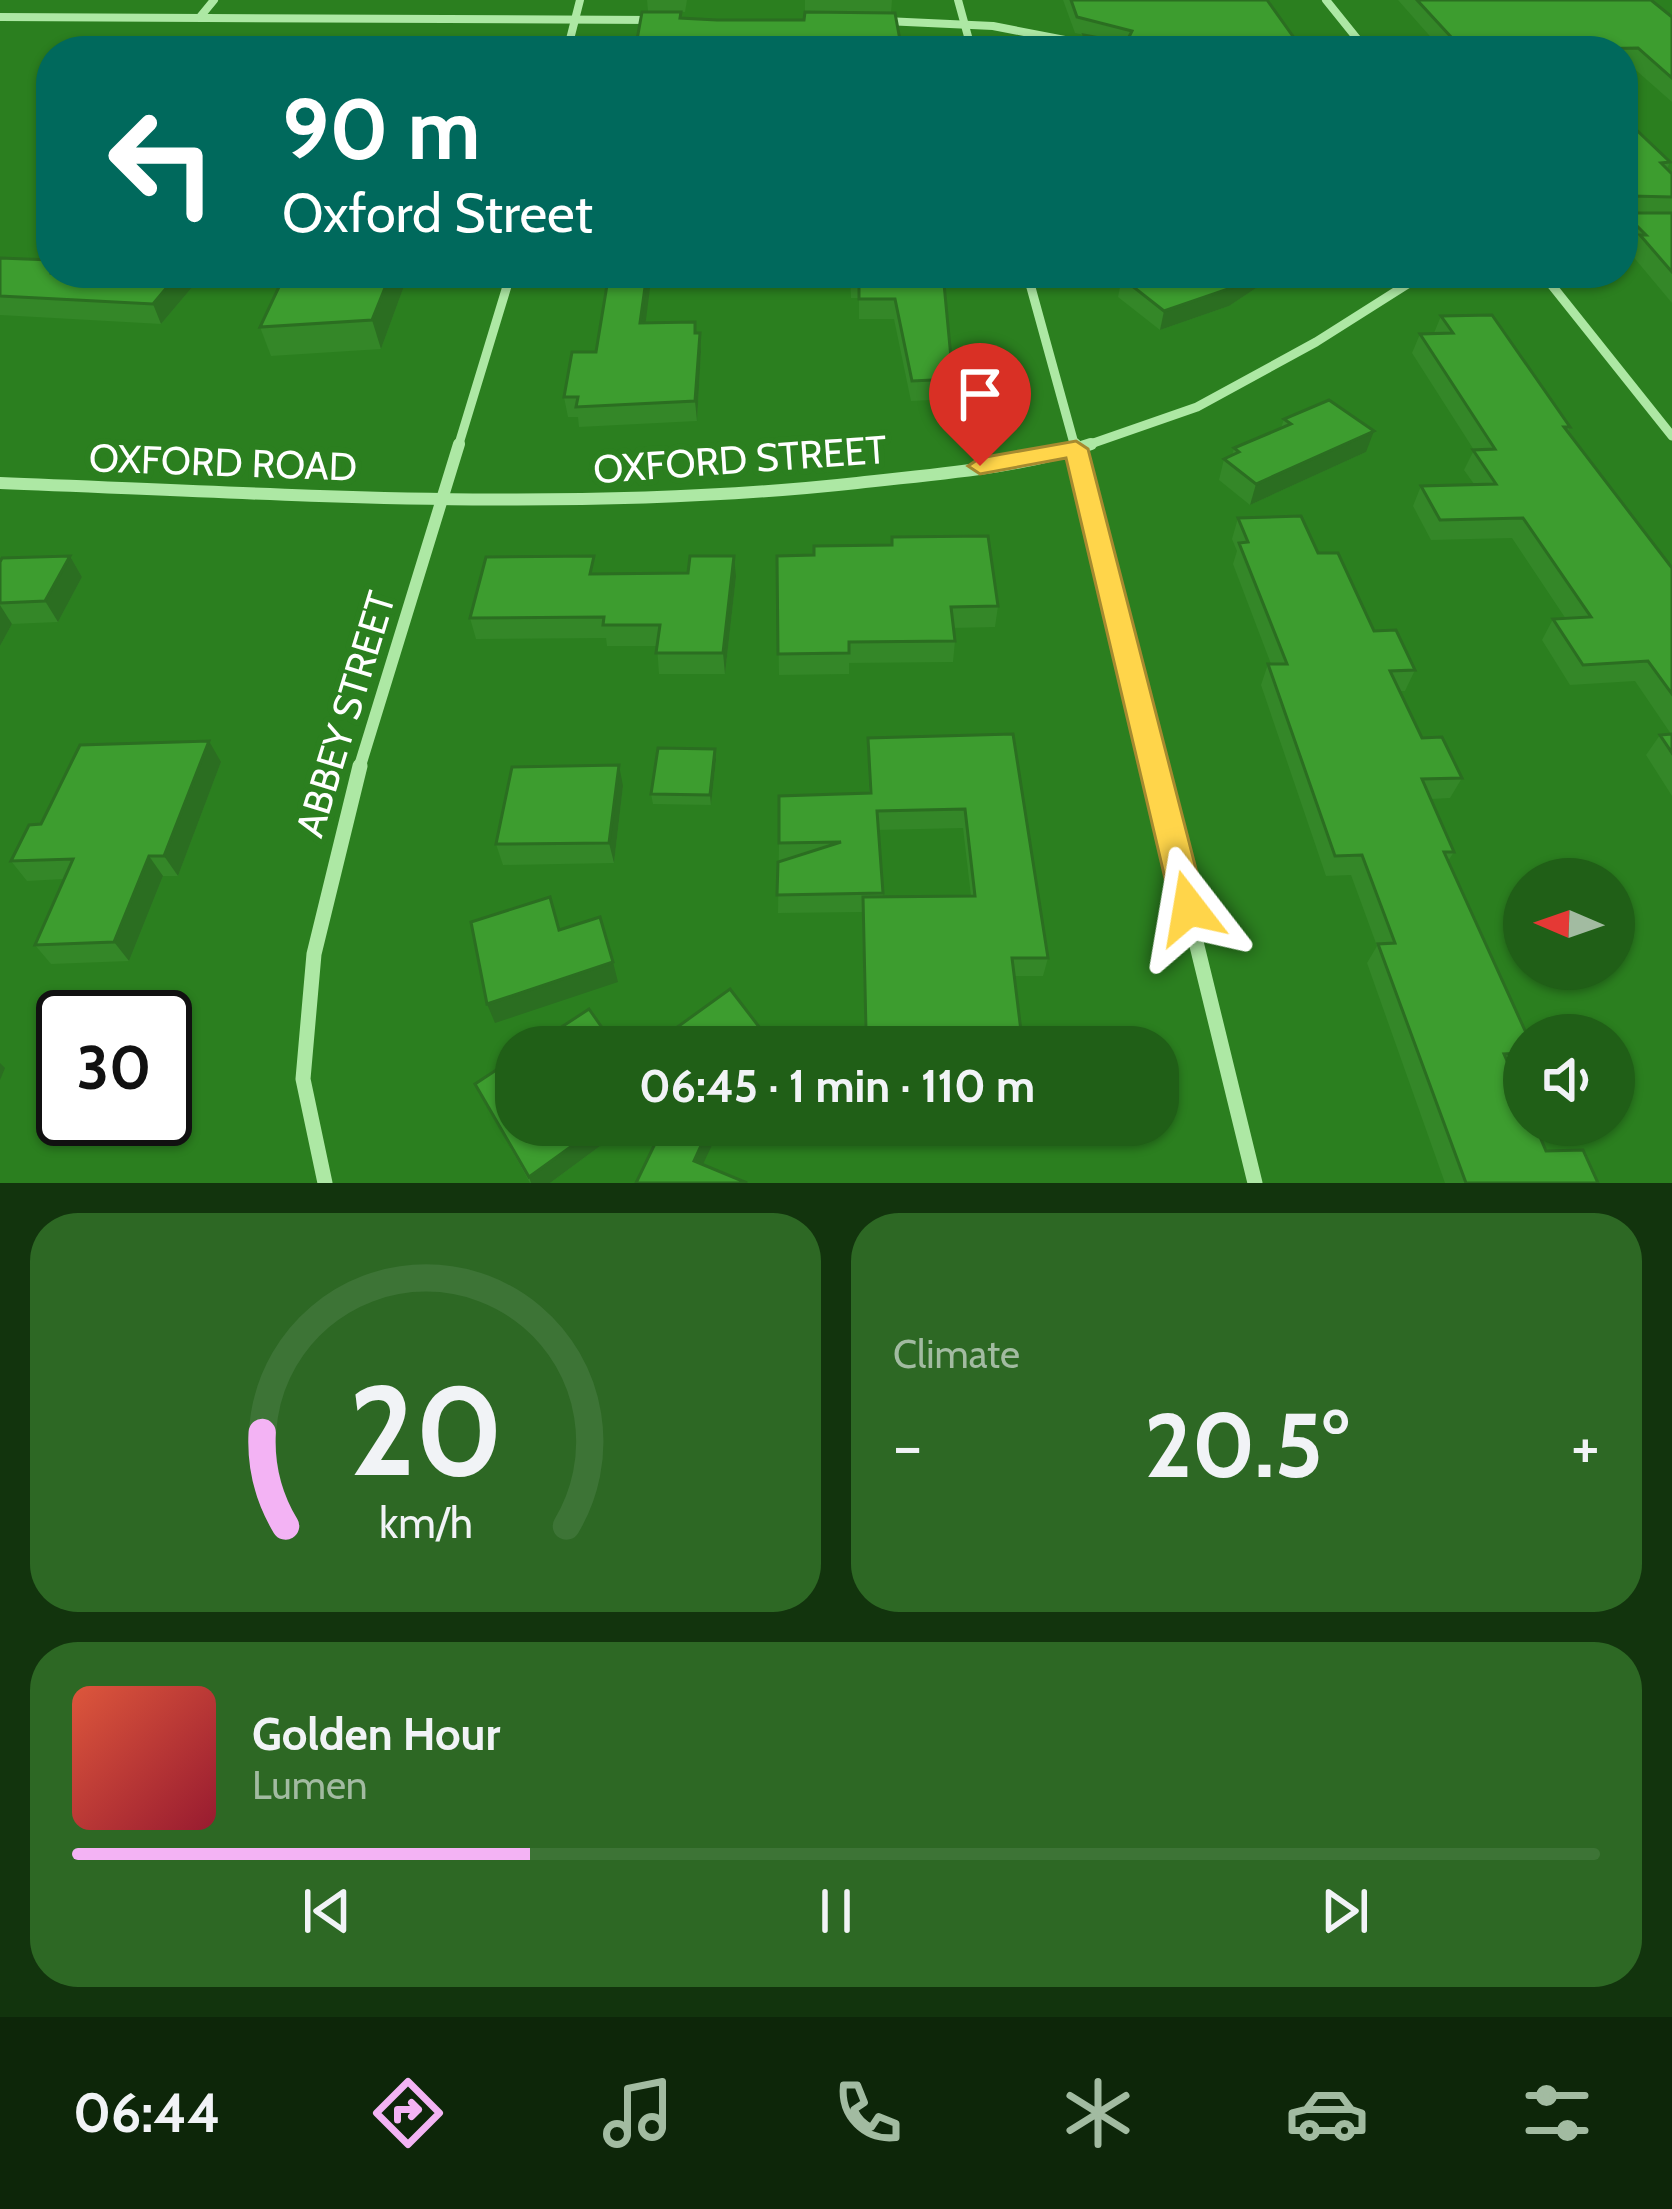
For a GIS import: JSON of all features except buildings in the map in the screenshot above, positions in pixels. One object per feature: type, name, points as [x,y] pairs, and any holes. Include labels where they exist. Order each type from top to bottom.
[{"type":"street","points":[[200,17],[214,0]]},
{"type":"street","points":[[571,36],[580,0]]},
{"type":"street","points":[[958,0],[968,36]]},
{"type":"street","points":[[1326,0],[1355,36]]},
{"type":"street","points":[[0,17],[665,20]]},
{"type":"street","points":[[879,21],[966,23],[1038,36]]},
{"type":"street","name":"ABBEY STREET","points":[[325,1183],[303,1079],[314,954],[347,808],[507,288]]},
{"type":"street","points":[[1032,288],[1256,1183]]},
{"type":"street","name":"OXFORD STREET","points":[[445,499],[756,494],[938,474],[1076,449],[1197,407],[1316,342],[1401,288]]},
{"type":"street","points":[[1554,288],[1672,436]]},
{"type":"street","name":"OXFORD ROAD","points":[[0,483],[445,499]]},
{"type":"route","points":[[980,466],[1076,449],[1189,908]]}]
